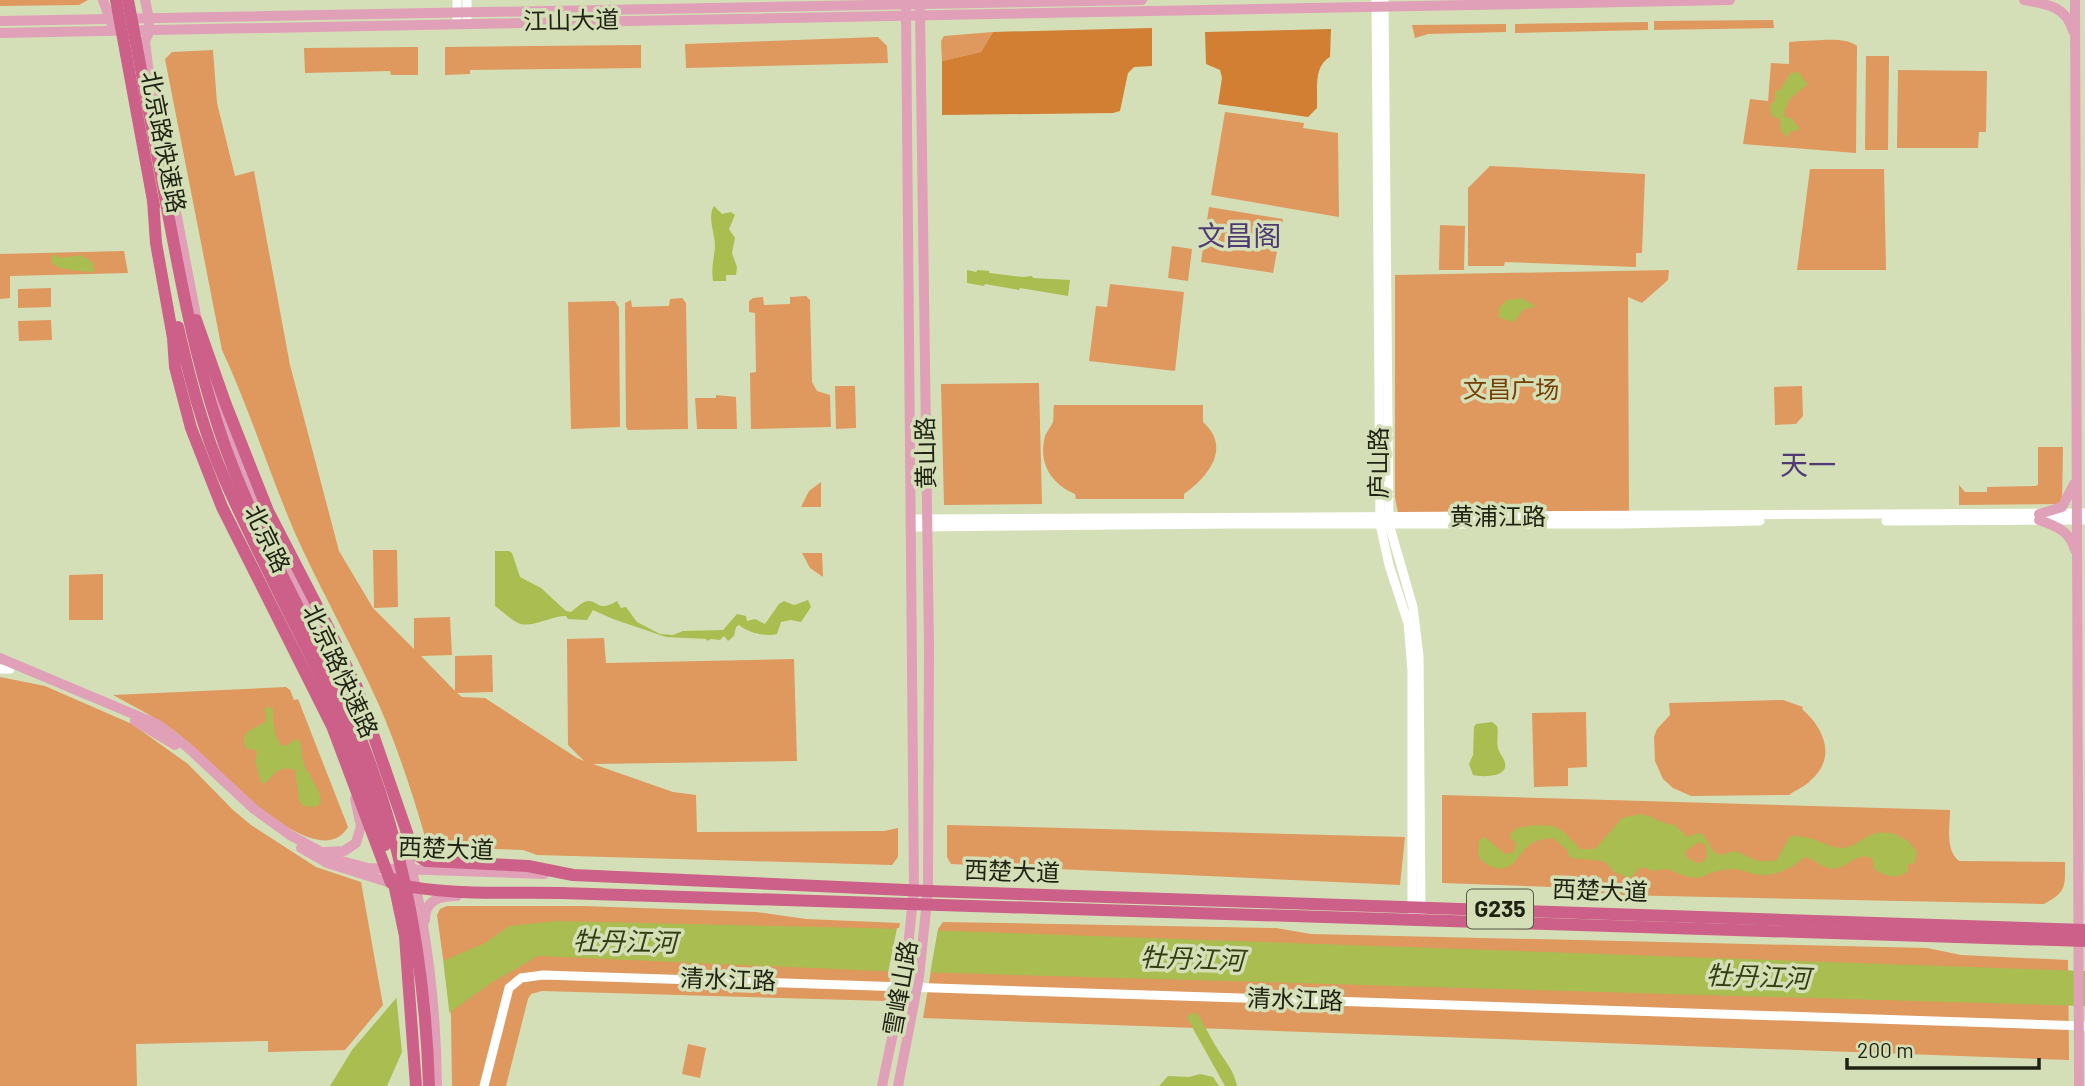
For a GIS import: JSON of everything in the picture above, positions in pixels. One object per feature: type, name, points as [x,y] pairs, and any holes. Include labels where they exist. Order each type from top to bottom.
[{"type":"highway","name":"北京路快速路","points":[[116,0],[159,201],[220,432],[264,537],[355,727],[390,822],[408,893],[418,955],[429,1086]]},
{"type":"highway","name":"北京路快速路","points":[[128,0],[173,304],[193,388],[225,480],[336,708],[380,827],[399,900],[405,936],[414,1086]]},
{"type":"highway","points":[[159,201],[178,234],[197,324],[226,405],[268,512],[356,685],[414,853],[420,859],[439,862],[527,866],[573,875]]},
{"type":"highway","points":[[159,201],[156,243],[172,327],[175,367],[191,428],[222,507],[332,726],[391,883]]},
{"type":"highway","points":[[369,724],[394,805]]},
{"type":"highway","name":"西楚大道","points":[[573,875],[921,890],[1417,906],[2082,936]]},
{"type":"highway","name":"西楚大道","points":[[391,883],[444,892],[574,893],[913,904]]},
{"type":"highway","name":"G235","points":[[913,904],[927,906]]},
{"type":"highway","name":"西楚大道","points":[[927,906],[1417,921],[2082,936]]},
{"type":"main road","name":"北京路","points":[[103,0],[119,42],[183,371],[208,455],[240,534],[324,696],[374,818],[386,869]]},
{"type":"main road","name":"北京路","points":[[145,0],[149,19],[149,32],[145,41],[154,102],[203,351],[218,405],[256,504],[366,728],[394,805],[411,869],[425,940],[436,1032],[437,1086]]},
{"type":"main road","name":"江山大道","points":[[920,7],[1142,0]]},
{"type":"main road","name":"江山大道","points":[[0,21],[677,9],[1730,0]]},
{"type":"main road","points":[[2024,0],[2051,5],[2064,13],[2073,31],[2076,55]]},
{"type":"main road","points":[[2075,0],[2077,471],[2081,517],[2077,561],[2082,936],[2079,957],[2079,1013],[2082,1026],[2080,1086]]},
{"type":"main road","name":"黄山路","points":[[906,7],[912,523],[921,890],[927,906]]},
{"type":"main road","name":"黄山路","points":[[920,7],[927,523],[921,890]]},
{"type":"main road","name":"江山大道","points":[[0,33],[149,32],[462,12]]},
{"type":"main road","points":[[2039,517],[2065,504],[2077,471]]},
{"type":"main road","points":[[2039,517],[2064,531],[2074,545],[2077,561]]},
{"type":"main road","name":"西楚大道","points":[[2,663],[157,723],[254,809],[290,835],[352,865],[386,869],[573,875]]},
{"type":"main road","name":"西楚大道","points":[[2,663],[143,724],[175,744],[206,770],[239,805],[287,841],[327,863],[391,883]]},
{"type":"main road","points":[[324,852],[350,848],[360,835],[359,816],[344,759]]},
{"type":"main road","points":[[391,883],[400,926],[414,1086]]},
{"type":"main road","name":"雪峰山路","points":[[882,1086],[904,982],[913,904],[921,890]]},
{"type":"main road","points":[[425,940],[425,910],[429,903],[437,898],[574,893]]},
{"type":"main road","name":"雪峰山路","points":[[898,1086],[918,983],[927,906]]},
{"type":"street","name":"庐山路","points":[[1380,3],[1384,520],[1413,607],[1419,656],[1417,921]]},
{"type":"street","name":"黄浦江路","points":[[912,523],[1384,520],[1622,524],[2081,517]]},
{"type":"street","name":"清水江路","points":[[484,1086],[509,988],[521,978],[542,975],[904,982],[2082,1026]]},
{"type":"green space","points":[[0,0],[88,0],[79,5],[0,6]]},
{"type":"green space","points":[[1773,20],[1774,28],[1654,30],[1654,21]]},
{"type":"green space","points":[[1648,22],[1648,30],[1515,33],[1515,24]]},
{"type":"green space","points":[[1506,24],[1506,32],[1428,34],[1415,38],[1412,25]]},
{"type":"green space","points":[[993,32],[981,52],[942,61],[941,41],[944,36]]},
{"type":"green space","points":[[878,37],[887,46],[888,63],[686,68],[685,44]]},
{"type":"green space","points":[[1838,40],[1857,46],[1856,153],[1743,144],[1750,99],[1768,101],[1771,63],[1789,64],[1789,42]]},
{"type":"green space","points":[[641,45],[641,68],[470,70],[470,74],[445,75],[445,47]]},
{"type":"green space","points":[[418,47],[418,75],[391,75],[390,71],[305,73],[304,48]]},
{"type":"green space","points":[[213,50],[217,103],[235,176],[254,171],[290,365],[339,551],[373,608],[414,649],[414,618],[450,617],[452,655],[421,656],[455,691],[455,656],[492,655],[493,692],[457,693],[462,697],[485,698],[584,761],[568,745],[567,639],[604,638],[606,663],[794,659],[797,761],[593,764],[673,792],[696,795],[697,832],[884,831],[898,828],[898,857],[892,865],[537,855],[523,850],[438,847],[431,846],[426,840],[386,722],[295,533],[222,350],[165,59],[172,52]]},
{"type":"green space","points":[[1866,56],[1889,56],[1888,150],[1865,150]]},
{"type":"green space","points":[[1898,70],[1987,71],[1986,132],[1979,132],[1978,148],[1897,148]]},
{"type":"green space","points":[[1225,112],[1304,123],[1303,128],[1338,133],[1339,217],[1211,195]]},
{"type":"green space","points":[[1490,166],[1645,174],[1642,253],[1636,253],[1636,267],[1505,262],[1504,266],[1468,266],[1468,188]]},
{"type":"green space","points":[[1810,169],[1884,169],[1886,270],[1797,270]]},
{"type":"green space","points":[[1209,207],[1283,219],[1273,273],[1201,262]]},
{"type":"green space","points":[[1440,225],[1465,226],[1464,270],[1439,270]]},
{"type":"green space","points":[[1172,246],[1192,249],[1188,281],[1168,278]]},
{"type":"green space","points":[[124,251],[128,273],[10,276],[10,298],[0,299],[0,254]]},
{"type":"green space","name":"文昌广场","points":[[1669,270],[1668,280],[1642,303],[1628,297],[1629,512],[1398,513],[1395,497],[1395,275]]},
{"type":"green space","points":[[1110,284],[1184,292],[1175,371],[1089,361],[1096,306],[1107,307]]},
{"type":"green space","points":[[51,288],[51,307],[18,308],[18,289]]},
{"type":"green space","points":[[806,296],[810,300],[812,382],[817,391],[830,395],[831,427],[751,429],[750,373],[756,372],[755,313],[749,312],[749,301],[763,297],[764,305],[790,304],[790,297]]},
{"type":"green space","points":[[682,298],[686,303],[688,429],[628,430],[625,303],[631,300],[632,307],[669,306],[670,299]]},
{"type":"green space","points":[[615,301],[619,308],[620,427],[571,429],[568,302]]},
{"type":"green space","points":[[51,320],[52,340],[19,341],[18,321]]},
{"type":"green space","points":[[1039,383],[1042,504],[944,505],[941,384]]},
{"type":"green space","points":[[835,386],[855,386],[856,428],[836,429]]},
{"type":"green space","points":[[1802,386],[1803,416],[1796,424],[1775,425],[1774,387]]},
{"type":"green space","points":[[716,395],[736,397],[737,429],[697,429],[695,398],[716,398]]},
{"type":"green space","points":[[1054,405],[1203,405],[1203,422],[1216,442],[1216,452],[1208,471],[1184,494],[1184,499],[1076,499],[1075,494],[1059,485],[1045,464],[1043,446],[1053,422]]},
{"type":"green space","points":[[2038,447],[2063,447],[2062,504],[1959,505],[1959,485],[1965,492],[1987,492],[1987,487],[2038,485]]},
{"type":"green space","points":[[821,482],[821,507],[801,507],[809,491]]},
{"type":"green space","points":[[373,550],[397,550],[398,607],[374,608]]},
{"type":"green space","points":[[802,553],[822,553],[823,577],[810,568]]},
{"type":"green space","points":[[103,574],[103,620],[69,620],[69,575]]},
{"type":"green space","points":[[0,677],[45,686],[132,724],[188,764],[251,825],[316,867],[361,882],[383,1005],[345,1050],[268,1052],[268,1041],[136,1044],[137,1086],[0,1086]]},
{"type":"green space","points":[[286,687],[294,700],[298,699],[348,827],[333,839],[313,839],[289,828],[238,790],[182,737],[149,714],[113,695]]},
{"type":"green space","points":[[1783,700],[1803,707],[1825,743],[1824,762],[1803,787],[1789,795],[1691,796],[1673,788],[1663,779],[1655,761],[1654,737],[1657,729],[1670,715],[1669,703]]},
{"type":"green space","points":[[1586,712],[1587,767],[1568,768],[1568,786],[1534,787],[1532,713]]},
{"type":"green space","points":[[1442,795],[1950,810],[1950,845],[1959,861],[2065,862],[2064,883],[2061,892],[2044,904],[1617,895],[1554,887],[1442,883]]},
{"type":"green space","points":[[947,825],[1405,837],[1400,885],[951,864],[947,857]]},
{"type":"green space","points":[[447,906],[583,906],[756,912],[806,919],[900,923],[886,1001],[542,991],[531,994],[528,999],[506,1086],[452,1086],[451,1016],[437,915],[440,909]]},
{"type":"green space","points":[[943,922],[1276,928],[1311,934],[1927,948],[1961,955],[2068,960],[2069,1060],[923,1018],[938,929]]},
{"type":"green space","points":[[688,1044],[706,1048],[700,1078],[682,1074]]},
{"type":"shaded area","points":[[1152,28],[1152,66],[1134,67],[1128,73],[1120,111],[942,115],[942,61],[981,52],[993,32]]},
{"type":"shaded area","points":[[1331,29],[1330,57],[1319,73],[1317,108],[1308,117],[1218,104],[1222,78],[1220,70],[1206,64],[1205,32]]},
{"type":"water","points":[[1798,72],[1808,84],[1790,99],[1784,112],[1785,117],[1791,118],[1799,128],[1789,132],[1788,138],[1781,131],[1780,119],[1771,116],[1770,106],[1775,100],[1775,91],[1780,90],[1790,73]]},
{"type":"water","points":[[714,206],[722,214],[731,212],[735,215],[729,229],[735,238],[732,253],[737,267],[736,275],[726,275],[726,281],[713,281],[715,246],[711,215]]},
{"type":"water","points":[[56,254],[59,258],[81,255],[93,262],[94,272],[56,266],[51,257]]},
{"type":"water","points":[[967,270],[1070,280],[1068,296],[967,283]]},
{"type":"water","points":[[1521,298],[1536,306],[1523,310],[1514,322],[1499,318],[1499,308],[1507,300]]},
{"type":"water","points":[[495,551],[512,553],[520,577],[541,588],[566,611],[571,612],[587,601],[606,606],[617,601],[621,608],[626,607],[637,622],[660,634],[723,630],[737,614],[746,616],[747,621],[755,619],[765,624],[784,601],[794,605],[808,600],[811,607],[801,622],[781,622],[777,634],[757,634],[739,625],[734,636],[728,641],[724,636],[720,640],[707,641],[666,637],[593,610],[587,620],[568,619],[566,616],[523,624],[495,606]]},
{"type":"water","points":[[265,707],[273,708],[275,733],[282,746],[295,739],[299,740],[304,764],[320,797],[321,802],[316,807],[303,806],[299,801],[295,770],[282,769],[265,783],[261,783],[255,761],[257,754],[255,750],[246,748],[244,738],[249,731],[266,721]]},
{"type":"water","points":[[1492,722],[1497,726],[1497,745],[1505,768],[1499,774],[1473,775],[1469,764],[1473,755],[1474,727],[1476,724]]},
{"type":"water","points":[[1646,815],[1675,825],[1687,837],[1699,833],[1704,835],[1713,851],[1720,855],[1735,851],[1758,861],[1774,861],[1789,837],[1796,836],[1841,848],[1851,846],[1873,834],[1888,833],[1901,837],[1917,852],[1915,863],[1908,864],[1908,871],[1895,876],[1874,869],[1873,859],[1867,857],[1832,869],[1805,857],[1788,869],[1768,875],[1732,869],[1697,878],[1668,869],[1651,871],[1640,868],[1628,880],[1614,872],[1604,861],[1570,858],[1567,850],[1553,838],[1538,840],[1530,845],[1516,861],[1505,868],[1490,866],[1478,855],[1479,840],[1485,837],[1505,854],[1514,852],[1516,843],[1510,834],[1517,828],[1535,825],[1553,826],[1563,831],[1580,849],[1595,849],[1622,818]],"holes":[[[1699,842],[1706,845],[1707,857],[1701,863],[1686,857],[1686,851]]]},
{"type":"water","name":"牡丹江河","points":[[555,921],[867,928],[2085,971],[2085,1006],[881,971],[538,956],[491,983],[421,1033],[402,1052],[387,1086],[330,1086],[352,1050],[398,996],[440,962],[485,943],[509,926]]},
{"type":"water","points":[[1191,1013],[1198,1014],[1231,1069],[1237,1086],[1225,1086],[1187,1018]]},
{"type":"water","points":[[1200,1074],[1213,1077],[1219,1086],[1159,1086],[1168,1076],[1189,1077]]},
{"type":"pier","points":[[897,928],[938,929],[930,974],[888,973]]},
{"type":"pier","points":[[443,959],[450,1018],[402,1052],[396,994]]},
{"type":"district","name":"文昌阁","points":[[1239,236]]},
{"type":"district","name":"天一","points":[[1808,465]]}]
